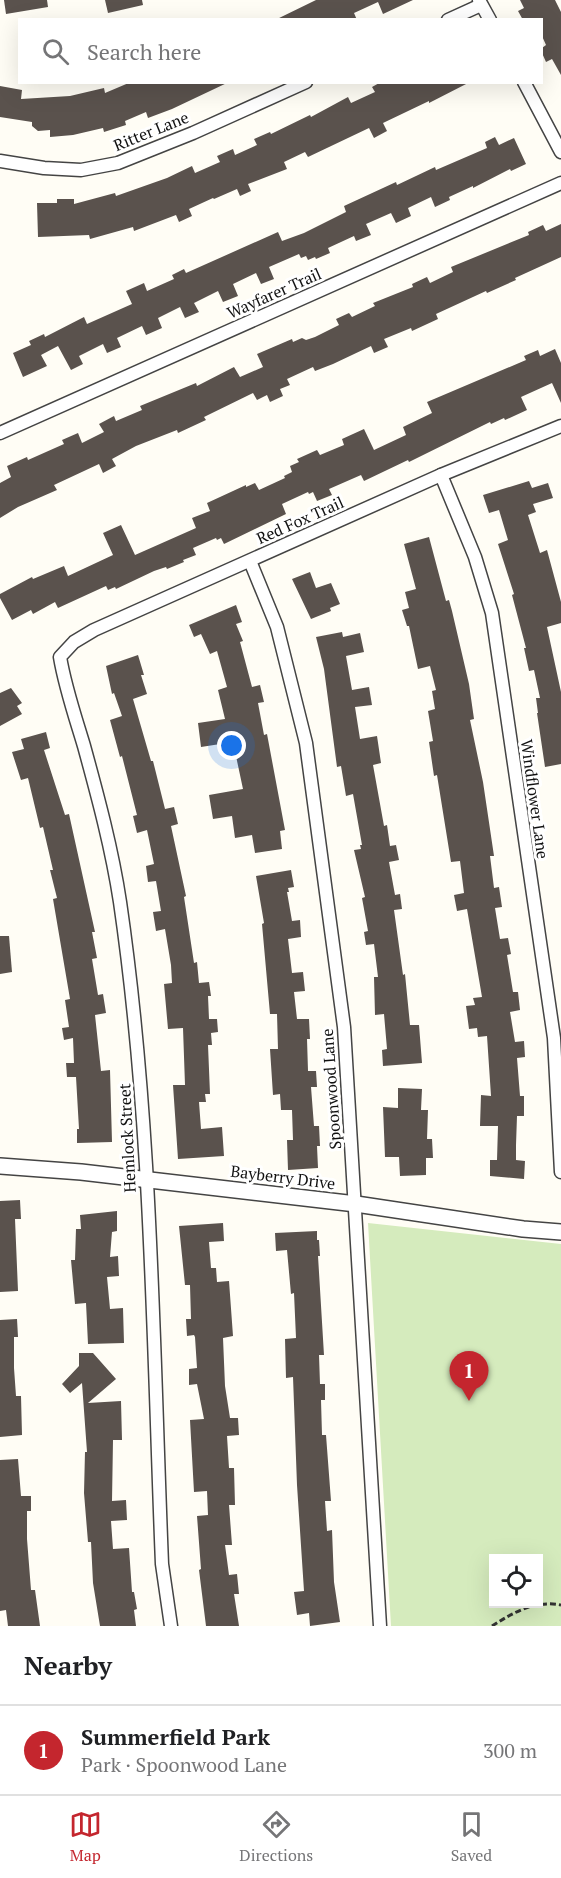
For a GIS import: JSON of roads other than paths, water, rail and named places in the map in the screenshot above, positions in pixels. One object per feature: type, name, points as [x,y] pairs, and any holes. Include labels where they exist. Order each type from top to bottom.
[{"type":"street","points":[[452,18],[480,2],[489,18]]},
{"type":"street","name":"Ritter Lane","points":[[0,161],[44,168],[81,170],[118,163],[193,133],[302,84]]},
{"type":"street","points":[[525,84],[561,152]]},
{"type":"street","name":"Wayfarer Trail","points":[[0,433],[561,183]]},
{"type":"street","name":"Red Fox Trail","points":[[60,657],[74,642],[94,630],[441,475],[561,426]]},
{"type":"street","name":"Windflower Lane","points":[[441,475],[475,557],[492,613],[554,1038],[561,1172]]},
{"type":"street","name":"Spoonwood Lane","points":[[250,561],[277,627],[306,743],[344,1027],[380,1626]]},
{"type":"street","name":"Hemlock Street","points":[[60,657],[66,687],[104,823],[120,900],[138,1045],[146,1179],[162,1564],[171,1626]]},
{"type":"street","name":"Bayberry Drive","points":[[0,1166],[146,1179],[356,1204],[523,1229],[561,1232]]},
{"type":"place","name":"Summerfield Park","points":[[469,1401]]}]
